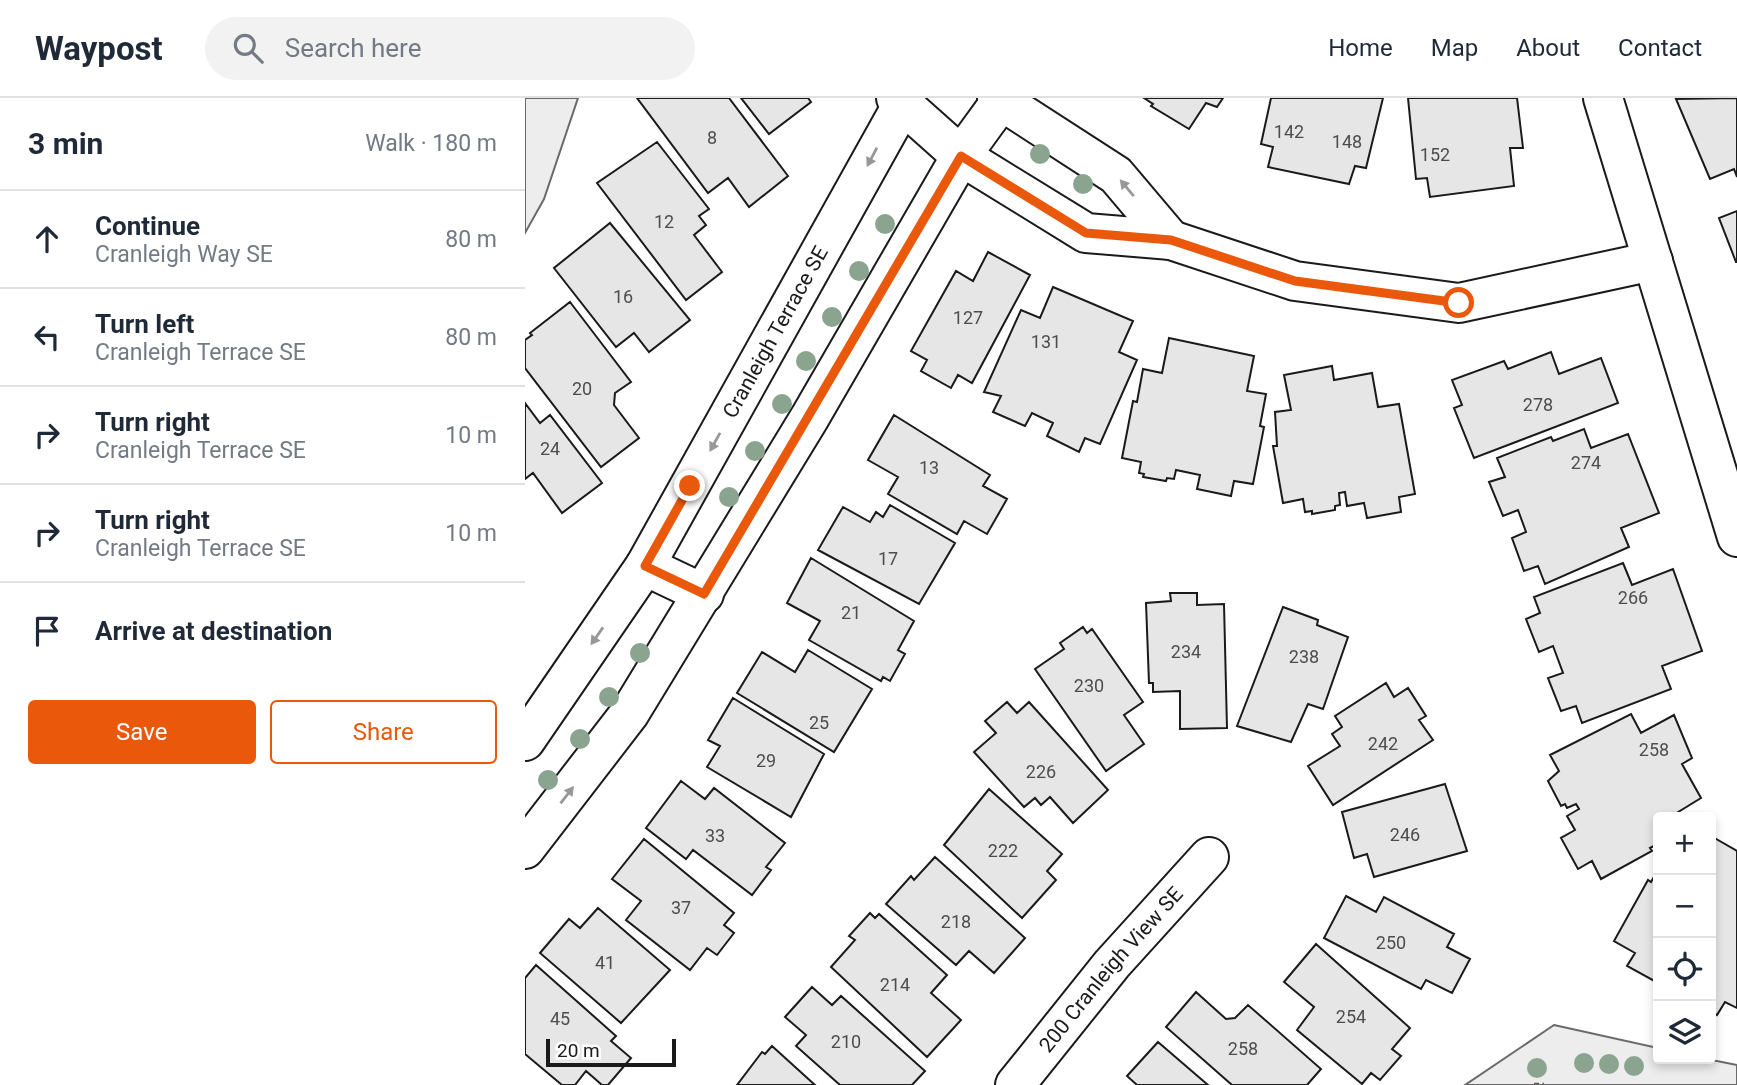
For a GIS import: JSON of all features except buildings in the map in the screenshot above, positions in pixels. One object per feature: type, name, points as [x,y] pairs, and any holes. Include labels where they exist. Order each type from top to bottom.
[{"type":"street","points":[[1603,98],[1737,537]]},
{"type":"street","points":[[901,100],[961,156],[1086,233],[1171,240],[1295,281],[1459,303],[1653,261]]},
{"type":"street","name":"Cranleigh Terrace SE","points":[[525,741],[645,566],[901,100]]},
{"type":"street","points":[[525,849],[629,714],[704,594],[961,156],[999,100],[1116,174],[1171,240]]},
{"type":"street","points":[[645,566],[704,594]]},
{"type":"street","name":"200 Cranleigh View SE","points":[[1015,1085],[1112,964],[1209,857]]},
{"type":"path","points":[[1534,1085],[1544,1085]]},
{"type":"shaded area","points":[[525,98],[578,98],[544,199],[525,233]]},
{"type":"shaded area","points":[[1554,1025],[1653,1047],[1653,1064],[1716,1064],[1716,1061],[1737,1065],[1737,1085],[1465,1085]]},
{"type":"route","points":[[690,486],[645,566],[704,594],[961,156],[1086,233],[1171,240],[1295,281],[1459,303]]}]
